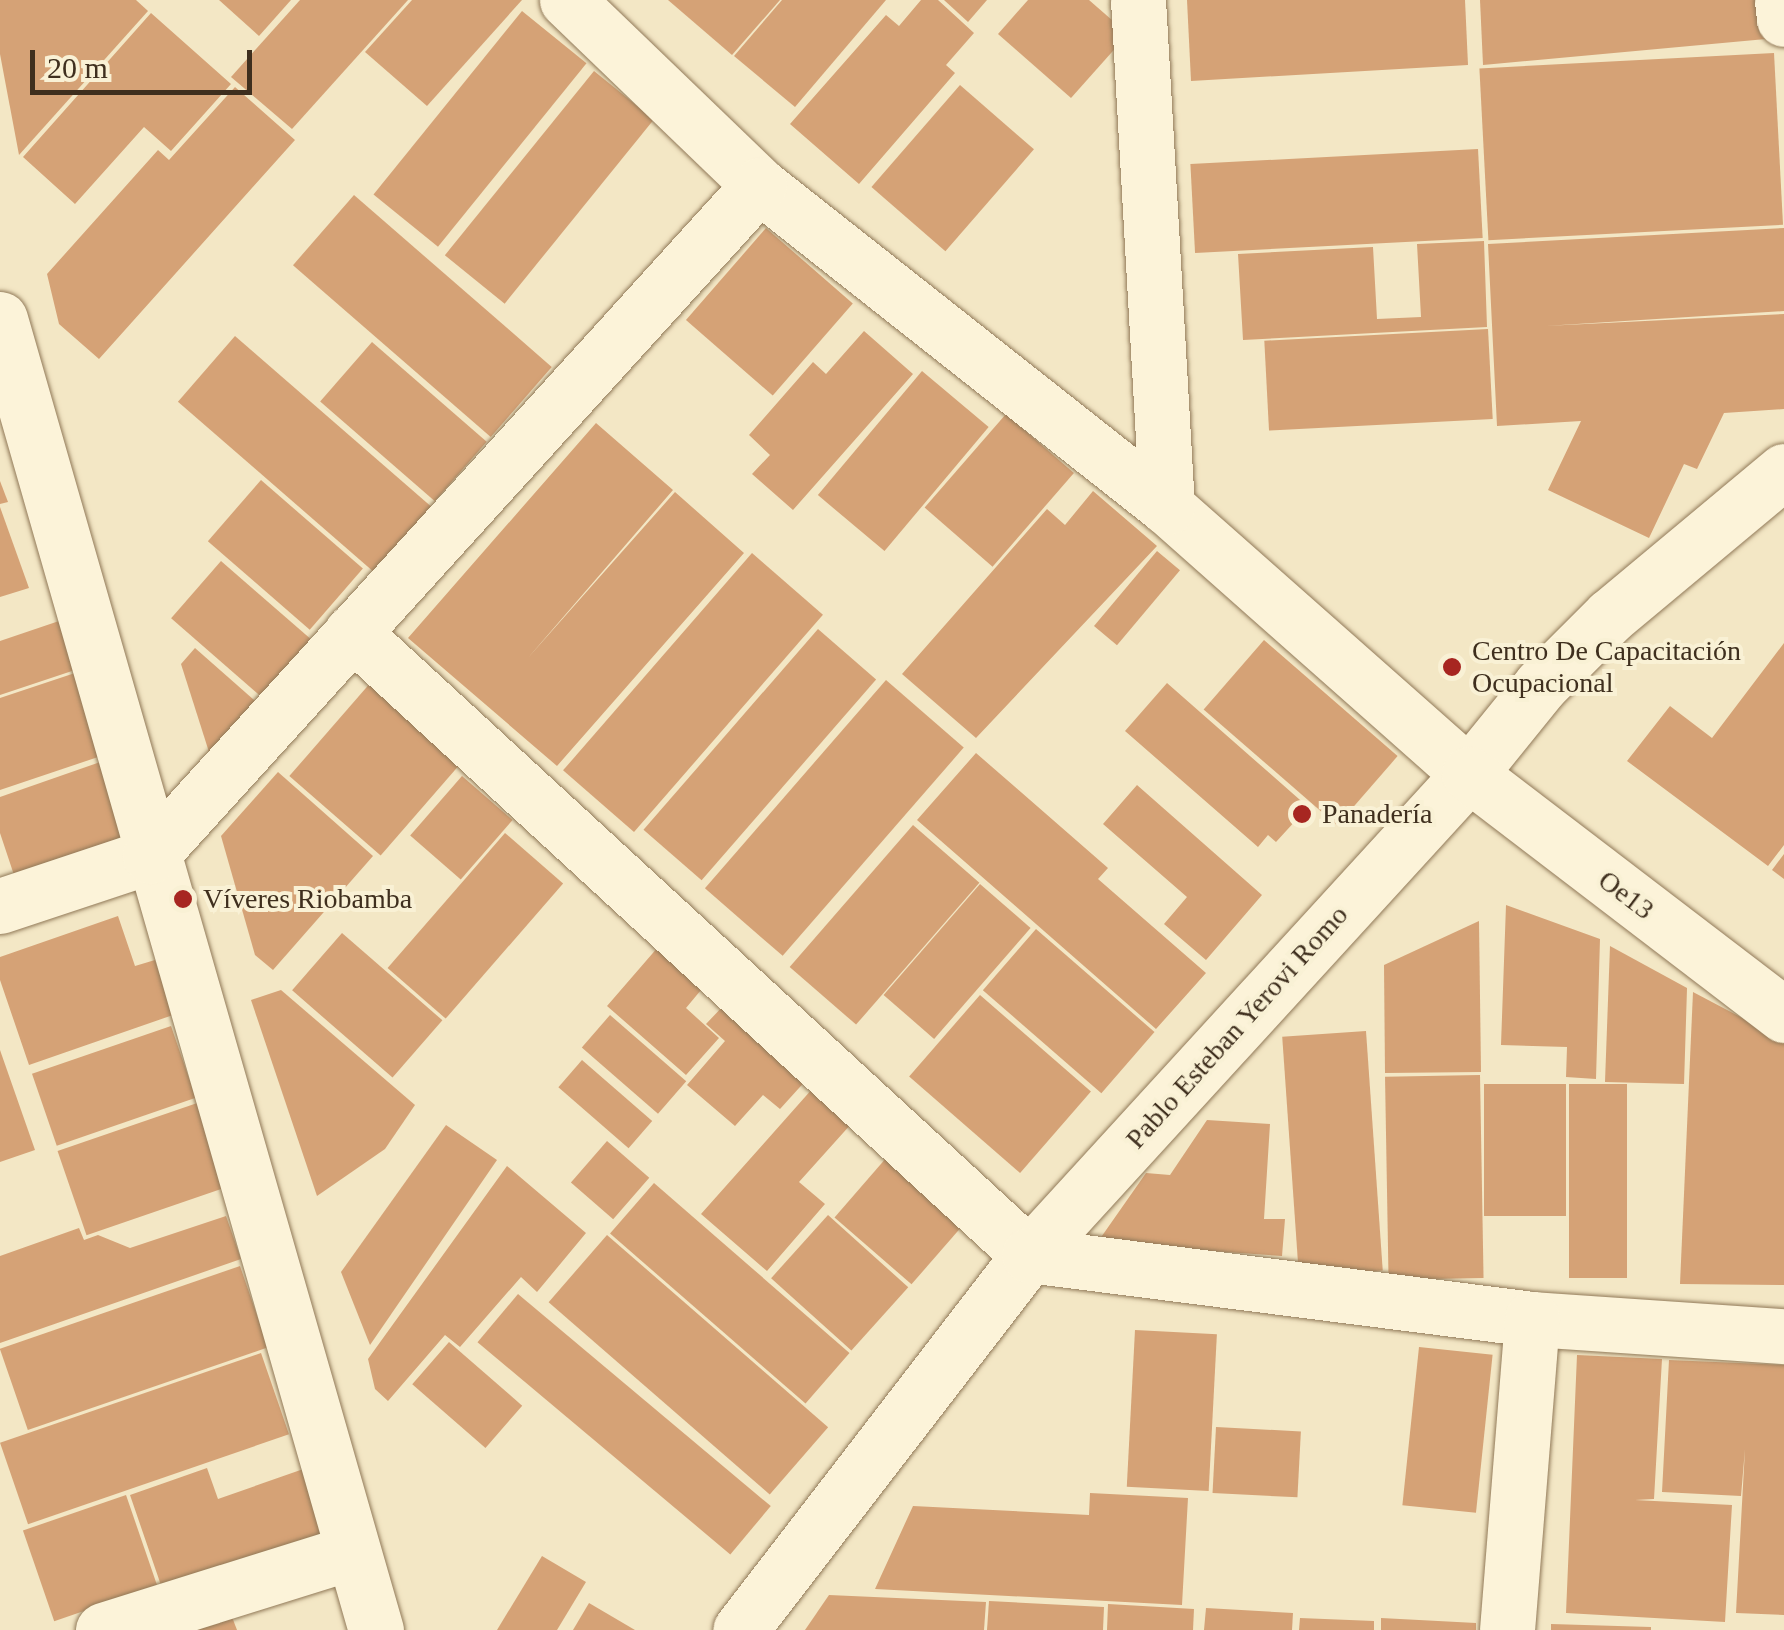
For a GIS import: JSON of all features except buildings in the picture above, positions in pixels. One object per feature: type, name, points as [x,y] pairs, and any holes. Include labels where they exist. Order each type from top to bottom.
[{"type":"street","name":"Oe13","points":[[567,0],[759,185],[1167,507],[1469,774],[1784,1014]]},
{"type":"street","points":[[1138,0],[1167,507]]},
{"type":"street","points":[[1782,0],[1784,19]]},
{"type":"street","points":[[0,906],[150,856],[759,185]]},
{"type":"street","points":[[0,320],[150,856],[376,1630]]},
{"type":"street","name":"Pablo Esteban Yerovi Romo","points":[[740,1630],[1029,1255],[1469,774],[1540,686],[1610,616],[1784,471]]},
{"type":"street","points":[[352,632],[1029,1255],[1532,1319],[1784,1336]]},
{"type":"street","points":[[1508,1630],[1532,1319]]},
{"type":"street","points":[[103,1630],[352,1552]]},
{"type":"place","name":"Centro De Capacitación Ocupacional","points":[[1452,667]]},
{"type":"place","name":"Panadería","points":[[1302,814]]},
{"type":"place","name":"Víveres Riobamba","points":[[183,899]]}]
